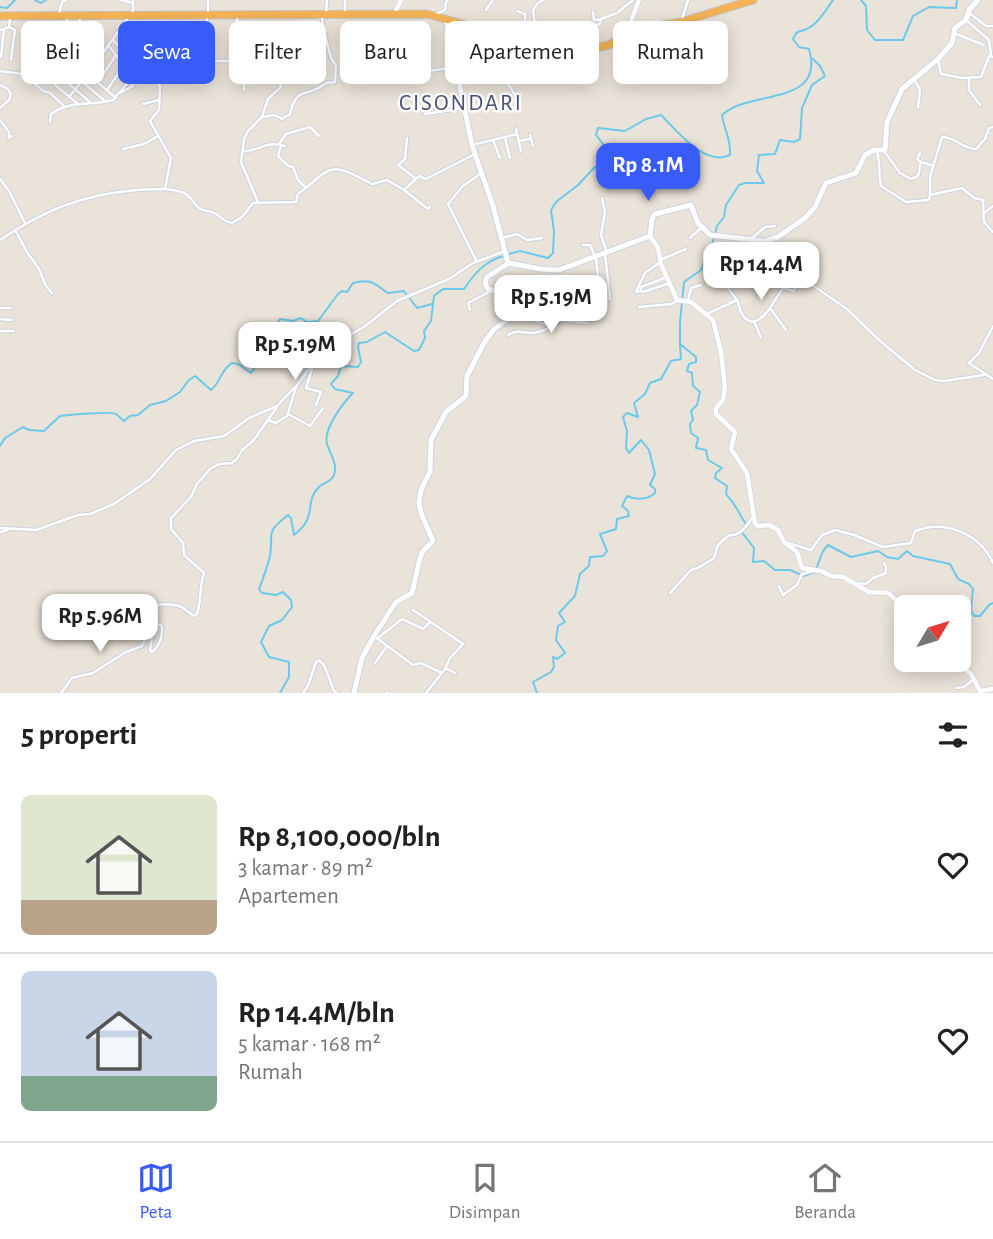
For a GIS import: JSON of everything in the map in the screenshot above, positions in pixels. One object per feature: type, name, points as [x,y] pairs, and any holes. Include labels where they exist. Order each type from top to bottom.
[{"type":"highway","points":[[684,21],[753,0]]},
{"type":"highway","points":[[0,16],[68,17],[80,13],[130,16],[345,13],[433,16],[453,21]]},
{"type":"main road","points":[[506,256],[551,271],[650,236],[653,215],[692,206],[696,220],[713,236],[765,241],[778,237],[806,218],[815,207],[826,183],[850,177],[860,168],[864,156],[876,150],[884,151],[888,118],[904,87],[938,59],[952,43],[956,26],[966,20],[968,12],[978,0]]},
{"type":"main road","points":[[459,84],[472,145],[506,256]]},
{"type":"main road","points":[[354,693],[359,682],[362,659],[395,604],[412,593],[420,558],[424,549],[433,541],[421,513],[419,498],[430,471],[433,433],[448,410],[466,396],[467,376],[494,329],[516,314],[521,305],[518,299],[491,292],[485,283],[486,277],[506,256]]},
{"type":"street","points":[[58,16],[62,2],[66,0]]},
{"type":"street","points":[[104,51],[130,16],[133,1],[121,0]]},
{"type":"street","points":[[207,21],[208,0]]},
{"type":"street","points":[[262,117],[274,115],[282,119],[290,114],[292,102],[300,95],[317,90],[325,83],[335,82],[336,66],[323,29],[327,0]]},
{"type":"street","points":[[345,0],[345,13]]},
{"type":"street","points":[[394,14],[401,0]]},
{"type":"street","points":[[433,16],[445,10],[448,0]]},
{"type":"street","points":[[486,10],[493,0]]},
{"type":"street","points":[[534,21],[534,8],[544,0]]},
{"type":"street","points":[[593,12],[594,20],[601,19],[617,13],[633,0]]},
{"type":"street","points":[[631,21],[639,0]]},
{"type":"street","points":[[681,21],[688,0]]},
{"type":"street","points":[[517,11],[524,13],[525,21]]},
{"type":"street","points":[[968,12],[986,26],[993,26]]},
{"type":"street","points":[[79,21],[80,13]]},
{"type":"street","points":[[236,21],[237,15]]},
{"type":"street","points":[[1,57],[4,29],[11,16]]},
{"type":"street","points":[[66,21],[68,17]]},
{"type":"street","points":[[525,18],[534,18]]},
{"type":"street","points":[[599,24],[601,19]]},
{"type":"street","points":[[938,59],[942,74],[969,78],[983,75],[992,56],[989,40],[966,20]]},
{"type":"street","points":[[4,29],[15,30],[11,60]]},
{"type":"street","points":[[954,33],[984,46]]},
{"type":"street","points":[[112,39],[118,47]]},
{"type":"street","points":[[108,45],[118,58]]},
{"type":"street","points":[[104,73],[116,55]]},
{"type":"street","points":[[0,71],[22,74],[65,107]]},
{"type":"street","points":[[107,90],[118,74]]},
{"type":"street","points":[[913,78],[919,89],[918,108]]},
{"type":"street","points":[[969,78],[969,90],[980,106]]},
{"type":"street","points":[[70,84],[92,103]]},
{"type":"street","points":[[69,97],[80,84]]},
{"type":"street","points":[[84,84],[106,102]]},
{"type":"street","points":[[98,84],[118,96]]},
{"type":"street","points":[[50,122],[53,112],[77,103],[106,102],[118,96],[127,84]]},
{"type":"street","points":[[159,84],[159,110],[150,121],[171,160],[165,189]]},
{"type":"street","points":[[244,84],[244,90]]},
{"type":"street","points":[[258,202],[241,162],[243,151],[248,131],[262,117],[268,99],[280,89],[280,84]]},
{"type":"street","points":[[509,84],[516,97]]},
{"type":"street","points":[[0,85],[11,94],[1,107],[7,110]]},
{"type":"street","points":[[55,85],[77,103]]},
{"type":"street","points":[[58,100],[64,92]]},
{"type":"street","points":[[144,104],[159,100]]},
{"type":"street","points":[[425,114],[464,108]]},
{"type":"street","points":[[0,120],[9,132],[9,138],[12,136]]},
{"type":"street","points":[[305,188],[298,180],[293,167],[288,166],[278,156],[285,134],[310,127],[319,136]]},
{"type":"street","points":[[876,150],[881,186],[907,202],[929,200],[930,177],[942,137],[954,139],[964,147],[976,149],[985,139],[989,128],[993,127]]},
{"type":"street","points":[[516,129],[521,151]]},
{"type":"street","points":[[472,145],[517,134]]},
{"type":"street","points":[[123,149],[144,144],[158,136]]},
{"type":"street","points":[[505,137],[510,158]]},
{"type":"street","points":[[519,141],[531,137],[533,146]]},
{"type":"street","points":[[407,138],[405,159],[398,165],[416,178]]},
{"type":"street","points":[[493,140],[500,158]]},
{"type":"street","points":[[243,151],[252,151],[268,143],[282,145]]},
{"type":"street","points":[[884,151],[898,171],[911,179],[918,176],[921,162]]},
{"type":"street","points":[[920,153],[917,159],[934,166]]},
{"type":"street","points":[[404,190],[419,176],[426,179],[475,154]]},
{"type":"street","points":[[0,240],[26,223],[65,204],[99,194],[165,189],[187,194],[198,208],[215,213],[228,224],[242,217],[251,204],[297,202],[296,195],[333,168],[351,173],[372,184],[387,180],[428,209],[430,207]]},
{"type":"street","points":[[475,259],[448,204],[463,186],[481,173]]},
{"type":"street","points":[[0,179],[26,223]]},
{"type":"street","points":[[930,195],[962,188],[974,198],[982,199],[985,224],[993,232]]},
{"type":"street","points":[[582,307],[610,299],[606,253],[601,234],[605,214],[602,198]]},
{"type":"street","points":[[983,214],[993,206]]},
{"type":"street","points":[[751,239],[765,227],[775,226]]},
{"type":"street","points":[[690,238],[702,227]]},
{"type":"street","points":[[15,230],[52,293]]},
{"type":"street","points":[[502,238],[516,234],[527,240],[542,238]]},
{"type":"street","points":[[650,236],[657,246],[660,261],[669,280],[683,301],[713,320],[724,375],[724,398],[716,408],[716,414],[735,432],[731,449],[747,473],[752,518],[757,526],[769,525],[778,530],[784,542],[797,552],[802,568],[843,577],[869,592],[888,593],[894,598]]},
{"type":"street","points":[[765,241],[786,267],[848,309],[884,345],[926,376],[944,381],[984,375]]},
{"type":"street","points":[[583,245],[590,246],[596,257],[598,276]]},
{"type":"street","points":[[669,280],[641,287],[641,291],[636,292],[643,276],[660,261],[686,248]]},
{"type":"street","points":[[268,420],[277,422],[288,414],[291,399],[304,373],[321,360],[330,346],[363,327],[397,301],[448,280],[475,259],[506,256]]},
{"type":"street","points":[[777,277],[786,267]]},
{"type":"street","points":[[727,287],[741,311],[750,320],[761,320],[783,288],[794,291],[798,274]]},
{"type":"street","points":[[639,307],[683,301],[691,288],[701,285]]},
{"type":"street","points":[[470,310],[468,303],[491,292]]},
{"type":"street","points":[[707,314],[737,300]]},
{"type":"street","points":[[0,308],[11,308]]},
{"type":"street","points":[[770,308],[786,330]]},
{"type":"street","points":[[516,314],[545,324],[560,320],[588,323]]},
{"type":"street","points":[[0,319],[12,320]]},
{"type":"street","points":[[508,335],[519,331],[537,333],[554,326],[560,320]]},
{"type":"street","points":[[754,321],[761,338]]},
{"type":"street","points":[[993,326],[978,354],[969,362],[993,379]]},
{"type":"street","points":[[0,331],[13,331]]},
{"type":"street","points":[[313,366],[306,388],[321,392],[316,405]]},
{"type":"street","points":[[61,693],[72,678],[93,673],[126,652],[142,646],[148,634],[152,638],[150,650],[152,652],[156,649],[162,626],[143,619],[141,609],[157,605],[178,606],[192,615],[197,614],[202,593],[200,582],[204,573],[184,555],[183,543],[171,529],[171,518],[191,498],[197,484],[211,469],[237,459],[277,406],[298,384]]},
{"type":"street","points":[[0,530],[36,530],[114,505],[150,479],[176,450],[194,441],[223,436],[249,418],[277,406]]},
{"type":"street","points":[[288,414],[310,426],[323,408]]},
{"type":"street","points":[[670,593],[692,569],[713,559],[718,545],[729,535],[739,533],[752,518]]},
{"type":"street","points":[[784,542],[811,550],[822,536],[835,530],[854,534],[878,546],[906,546],[911,543],[912,533],[918,529],[947,527],[981,544],[993,563]]},
{"type":"street","points":[[855,583],[865,584],[886,573],[884,563]]},
{"type":"street","points":[[779,586],[783,595],[797,585],[802,574],[816,569]]},
{"type":"street","points":[[413,610],[463,644],[426,693]]},
{"type":"street","points":[[429,622],[423,629],[402,619],[376,637],[413,665],[421,663],[442,673]]},
{"type":"street","points":[[375,663],[387,646]]},
{"type":"street","points":[[303,693],[319,660],[337,693]]},
{"type":"street","points":[[445,668],[455,673]]},
{"type":"street","points":[[967,672],[980,692],[993,689]]},
{"type":"street","points":[[956,688],[964,687],[974,679]]},
{"type":"waterway","points":[[0,7],[7,8],[15,0]]},
{"type":"waterway","points":[[35,0],[41,3],[46,0]]},
{"type":"waterway","points":[[509,254],[520,251],[548,258],[553,253],[551,210],[556,202],[595,167],[615,170],[623,167],[625,163],[610,153],[596,135],[598,128],[625,131],[646,119],[661,115],[701,152],[711,156],[730,155],[722,115],[734,107],[796,89],[806,80],[811,67],[809,49],[799,47],[793,39],[797,32],[809,28],[818,20],[833,0]]},
{"type":"waterway","points":[[861,0],[866,6],[867,30],[875,40],[903,40],[913,16],[929,7],[956,8],[957,0]]},
{"type":"waterway","points":[[813,59],[825,76],[812,85],[802,108],[800,139],[794,142],[780,140],[775,154],[759,155],[757,171],[764,183],[739,185],[726,205],[724,217],[717,226],[701,270],[684,282],[680,344],[696,357],[696,362],[689,364],[687,371],[692,373],[693,386],[700,392],[697,405],[691,411],[691,433],[698,438],[696,448],[706,450],[708,460],[722,468],[715,478],[727,486],[726,494],[746,524],[741,531],[754,548],[753,562],[764,561],[775,570],[790,570],[804,576],[815,572],[828,545],[851,557],[878,551],[887,557],[898,559],[907,551],[913,556],[950,564],[958,579],[973,589],[971,610],[974,616],[980,616],[993,603]]},
{"type":"waterway","points":[[280,693],[289,677],[289,662],[269,657],[261,642],[269,626],[282,620],[292,607],[291,600],[283,592],[276,595],[262,593],[259,589],[270,556],[273,530],[288,515],[294,535],[306,522],[314,494],[334,475],[334,463],[327,444],[328,431],[339,410],[353,393],[335,389],[331,384],[338,376],[341,366],[358,367],[361,362],[359,343],[367,342],[385,332],[414,351],[419,350],[425,338],[424,331],[431,321],[434,296],[443,289],[464,289],[481,268],[504,256]]},
{"type":"waterway","points":[[0,446],[5,438],[23,427],[44,431],[60,416],[113,413],[124,421],[130,416],[138,415],[150,405],[166,401],[180,392],[195,376],[211,390],[232,363],[251,373],[264,353],[255,338],[270,334],[280,319],[293,321],[301,318],[307,322],[318,321],[338,294],[347,292],[353,283],[369,282],[388,293],[404,291],[417,308],[432,304]]},
{"type":"waterway","points":[[537,693],[533,682],[551,672],[554,667],[553,657],[557,659],[565,653],[556,640],[558,626],[565,622],[559,613],[575,596],[580,574],[589,566],[590,557],[603,556],[607,551],[600,534],[616,529],[617,519],[629,516],[622,506],[627,496],[641,499],[655,493],[655,489],[650,485],[655,474],[649,450],[641,440],[629,453],[626,448],[627,431],[623,417],[627,413],[638,417],[634,403],[645,394],[650,383],[661,379],[671,361],[681,359],[680,345]]},
{"type":"district","name":"CISONDARI","points":[[461,102]]}]
